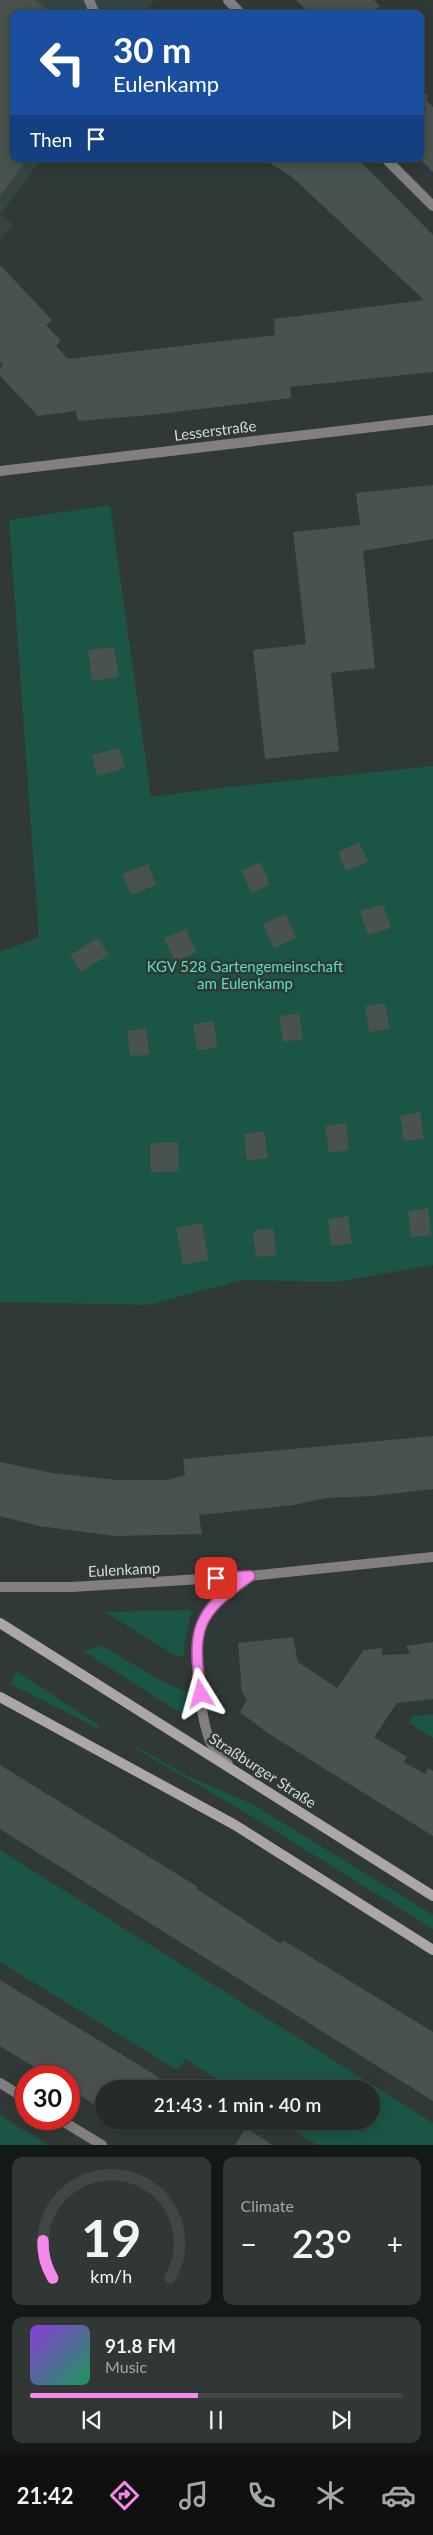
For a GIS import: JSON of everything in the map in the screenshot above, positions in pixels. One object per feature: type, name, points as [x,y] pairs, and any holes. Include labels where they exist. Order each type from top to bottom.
[{"type":"main road","name":"Straßburger Straße","points":[[0,1623],[228,1764],[433,1896]]},
{"type":"main road","points":[[0,1697],[235,1825],[433,1950]]},
{"type":"street","points":[[228,0],[237,10]]},
{"type":"street","points":[[389,162],[433,206]]},
{"type":"street","name":"Lesserstraße","points":[[0,471],[433,420]]},
{"type":"street","name":"Eulenkamp","points":[[0,1587],[82,1587],[250,1576],[433,1556]]},
{"type":"street","name":"Eulenkamp","points":[[228,1764],[218,1754],[208,1735],[196,1647],[199,1631],[209,1610],[225,1593],[250,1576]]},
{"type":"street","points":[[0,2083],[15,2092]]},
{"type":"street","points":[[77,2130],[102,2145]]},
{"type":"shaded area","points":[[0,0],[154,0],[148,10],[10,10],[10,162],[39,162],[0,215]]},
{"type":"shaded area","points":[[0,215],[13,224],[0,240]]},
{"type":"green space","name":"KGV 528 Gartengemeinschaft am Eulenkamp","points":[[110,505],[151,797],[219,788],[433,766],[433,1265],[336,1282],[243,1280],[148,1305],[0,1302],[0,952],[39,937],[9,520]]},
{"type":"green space","points":[[192,1610],[185,1639],[184,1657],[174,1655],[105,1612]]},
{"type":"green space","points":[[101,1645],[158,1679],[188,1693],[192,1711],[189,1716],[185,1716],[83,1651]]},
{"type":"green space","points":[[16,1671],[99,1725],[97,1728],[10,1684]]},
{"type":"green space","points":[[433,1715],[433,1738],[409,1723],[413,1716]]},
{"type":"green space","points":[[137,1747],[188,1776],[252,1804],[433,1915],[433,1929],[243,1811],[136,1749]]},
{"type":"green space","points":[[0,1850],[365,2080],[218,2080],[186,2059],[177,2070],[0,1962]]},
{"type":"green space","points":[[380,2090],[433,2123],[433,2145],[317,2145],[294,2130],[380,2130]]},
{"type":"green space","points":[[0,2115],[15,2124],[15,2130],[24,2130],[48,2145],[0,2145]]},
{"type":"building","points":[[0,0],[35,0],[49,10],[10,10],[10,162],[25,162],[0,196]]},
{"type":"building","points":[[296,0],[374,0],[380,6],[376,10],[306,10]]},
{"type":"building","points":[[424,92],[428,96],[426,100],[433,107],[433,172],[423,162]]},
{"type":"building","points":[[269,162],[361,162],[433,235],[433,372],[290,387],[291,398],[151,415],[78,421],[76,411],[38,416],[0,376],[0,368],[3,365],[0,362],[0,265],[52,320],[46,325],[61,341],[56,346],[68,359],[275,335],[274,319],[424,300],[292,177]]},
{"type":"building","points":[[433,485],[433,539],[363,551],[375,668],[331,673],[339,751],[265,759],[253,650],[306,644],[293,532],[360,525],[356,493]]},
{"type":"building","points":[[114,647],[119,677],[92,681],[88,650]]},
{"type":"building","points":[[119,748],[125,768],[97,776],[92,755]]},
{"type":"building","points":[[359,842],[368,862],[346,871],[338,852]]},
{"type":"building","points":[[260,862],[270,884],[252,893],[241,871]]},
{"type":"building","points":[[148,864],[156,885],[131,895],[122,874]]},
{"type":"building","points":[[383,904],[391,928],[368,935],[360,911]]},
{"type":"building","points":[[286,914],[296,938],[274,948],[263,924]]},
{"type":"building","points":[[186,929],[196,952],[175,962],[164,938]]},
{"type":"building","points":[[98,938],[109,955],[81,972],[70,955]]},
{"type":"building","points":[[385,1003],[390,1029],[369,1032],[365,1006]]},
{"type":"building","points":[[299,1013],[303,1039],[283,1042],[279,1016]]},
{"type":"building","points":[[214,1021],[217,1048],[197,1050],[193,1024]]},
{"type":"building","points":[[146,1028],[150,1054],[130,1057],[127,1031]]},
{"type":"building","points":[[420,1112],[424,1139],[404,1141],[400,1115]]},
{"type":"building","points":[[346,1123],[349,1150],[329,1153],[325,1126]]},
{"type":"building","points":[[264,1131],[268,1158],[247,1161],[244,1134]]},
{"type":"building","points":[[178,1142],[179,1171],[151,1173],[150,1143]]},
{"type":"building","points":[[428,1208],[431,1235],[411,1238],[408,1211]]},
{"type":"building","points":[[348,1216],[352,1243],[331,1246],[328,1219]]},
{"type":"building","points":[[202,1223],[209,1260],[183,1265],[176,1228]]},
{"type":"building","points":[[273,1228],[277,1255],[256,1257],[253,1231]]},
{"type":"building","points":[[433,1436],[433,1489],[373,1496],[327,1498],[293,1505],[199,1515],[202,1534],[115,1536],[39,1526],[0,1516],[0,1462],[52,1473],[117,1480],[168,1480],[185,1475],[183,1459]]},
{"type":"building","points":[[293,1637],[298,1662],[337,1688],[364,1650],[382,1648],[382,1655],[410,1654],[406,1646],[433,1642],[433,1699],[397,1703],[374,1737],[407,1757],[404,1762],[425,1774],[428,1768],[433,1771],[433,1836],[269,1734],[240,1712],[247,1699],[242,1692],[238,1643]]},
{"type":"building","points":[[0,1765],[198,1887],[197,1889],[281,1944],[283,1940],[433,2032],[433,2101],[0,1829]]},
{"type":"building","points":[[0,1980],[163,2080],[95,2080],[95,2105],[80,2096],[80,2065],[31,2065],[0,2046]]},
{"type":"building","points":[[245,2130],[249,2130],[272,2145],[235,2145]]},
{"type":"route","points":[[201,1694],[196,1647],[203,1620],[216,1601],[250,1576],[216,1578]]}]
